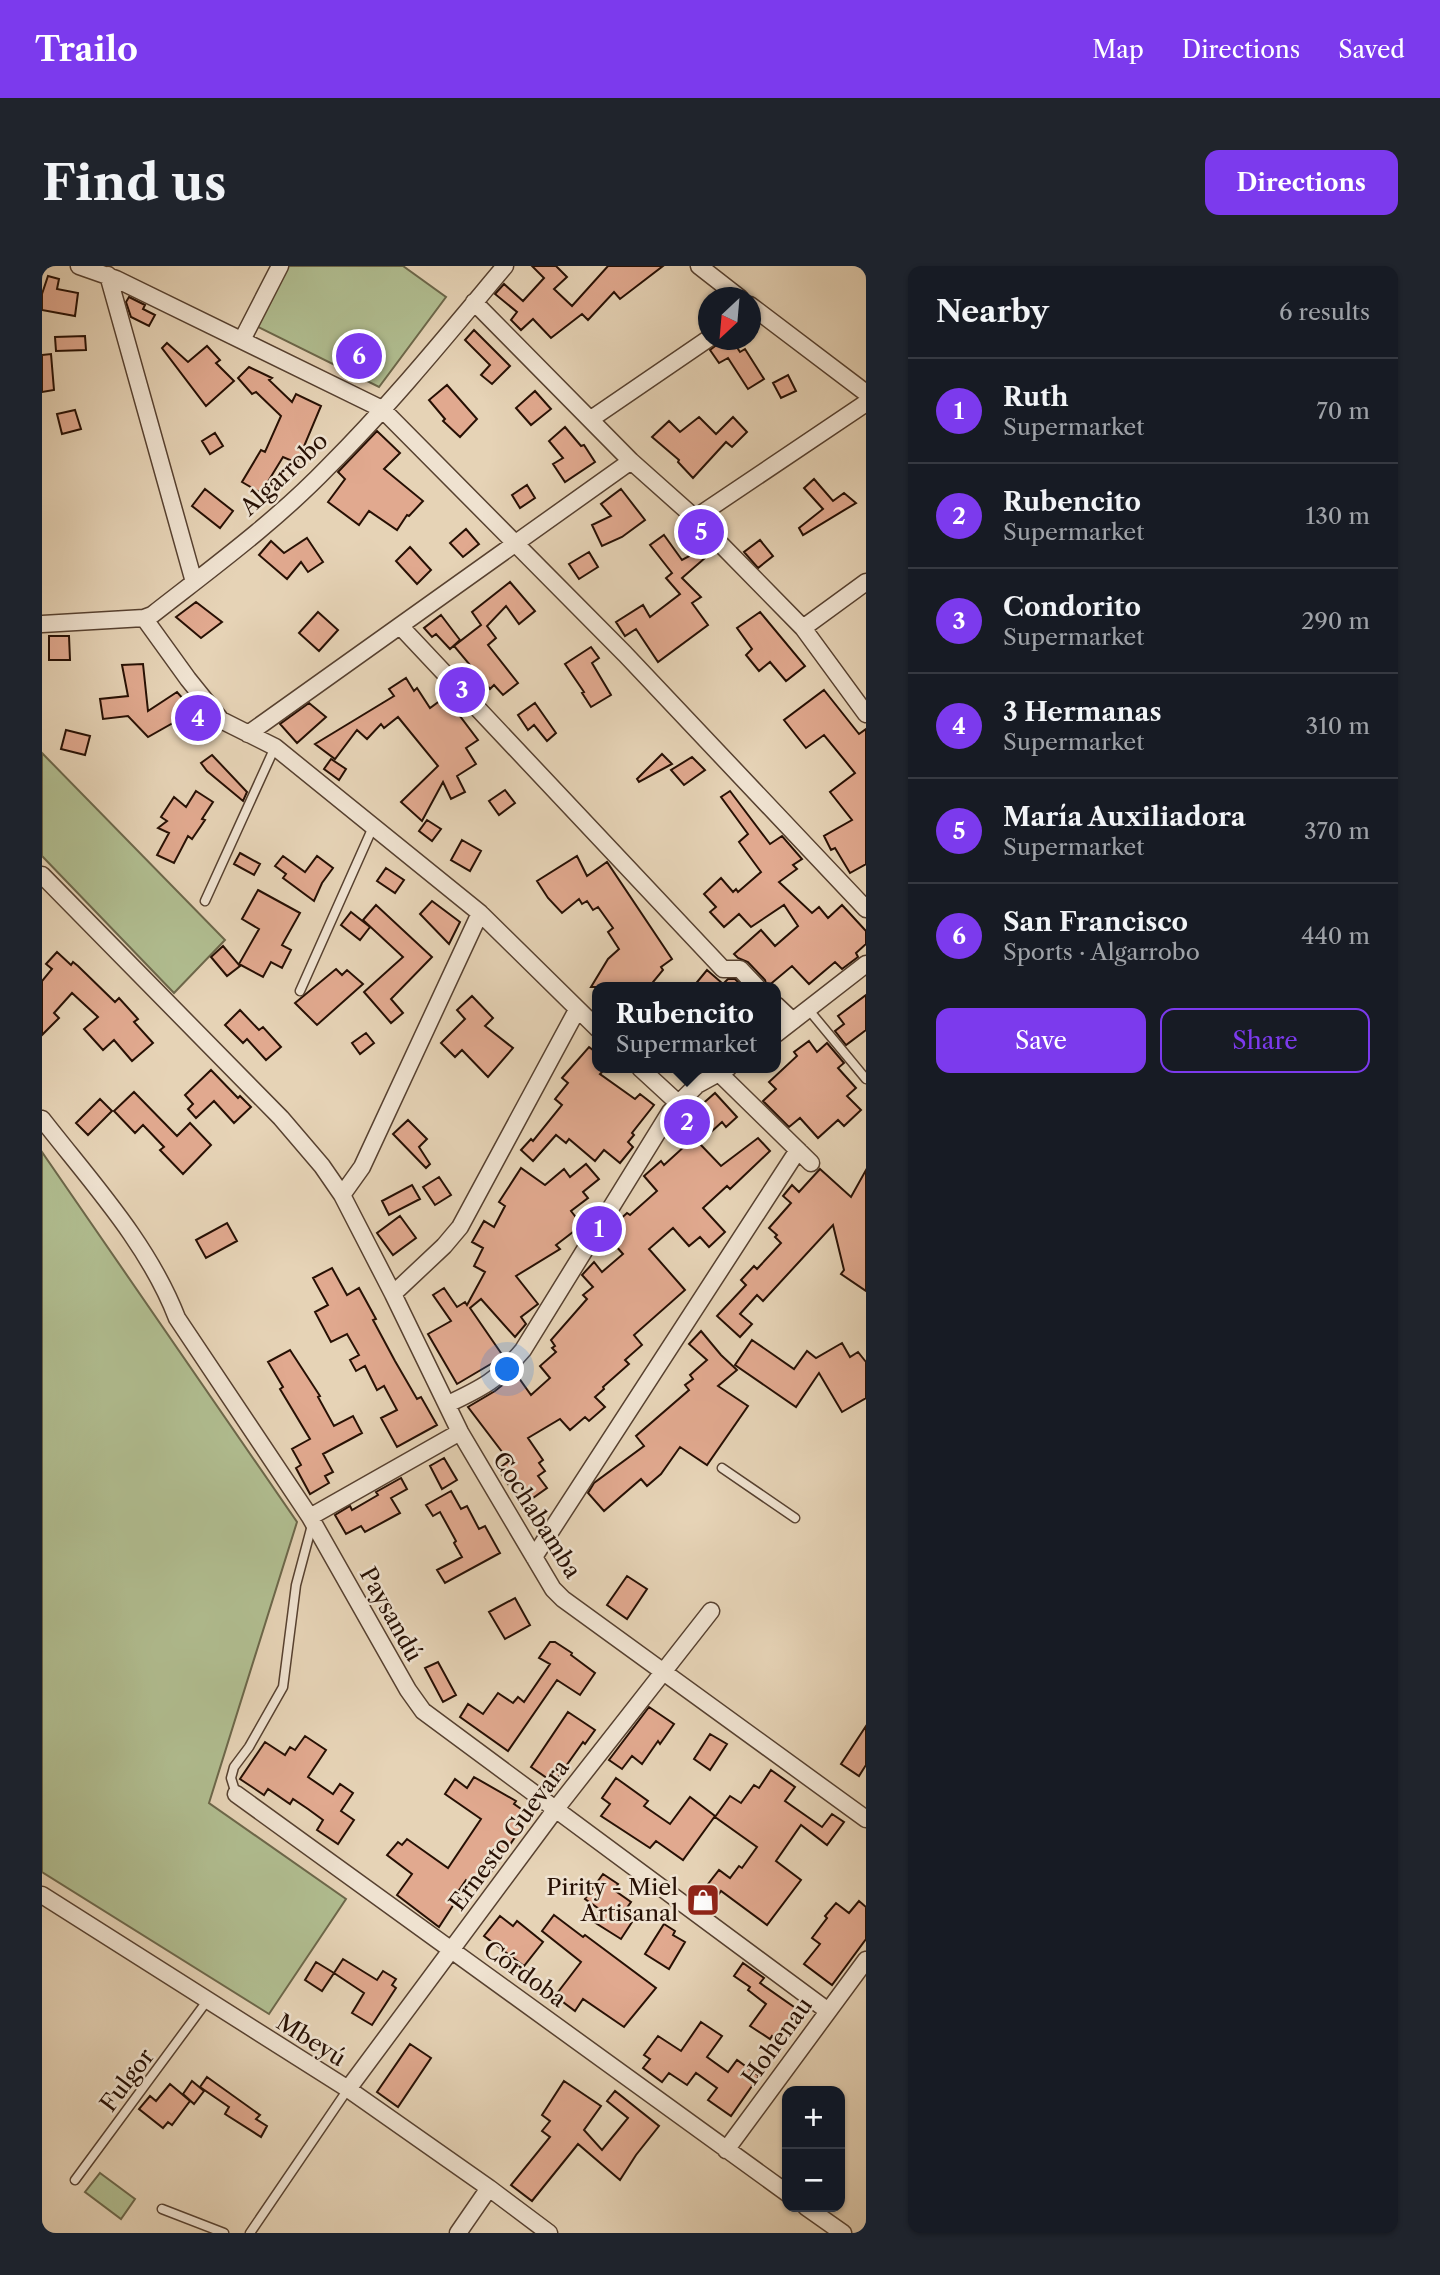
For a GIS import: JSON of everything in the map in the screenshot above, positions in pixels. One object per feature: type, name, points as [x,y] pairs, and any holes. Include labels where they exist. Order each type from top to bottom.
[{"type":"street","points":[[79,266],[115,274],[382,409],[625,654],[866,909]]},
{"type":"street","points":[[242,340],[280,266]]},
{"type":"street","name":"Algarrobo","points":[[144,618],[152,615],[287,506],[327,468],[382,409],[505,266]]},
{"type":"street","points":[[699,266],[726,287]]},
{"type":"street","points":[[115,274],[194,582]]},
{"type":"street","points":[[474,302],[631,461],[695,518],[803,628],[866,714]]},
{"type":"street","points":[[761,315],[866,393]]},
{"type":"street","points":[[591,419],[698,346]]},
{"type":"street","points":[[695,518],[866,403]]},
{"type":"street","points":[[248,734],[631,461]]},
{"type":"street","points":[[803,628],[866,582]]},
{"type":"street","points":[[42,624],[144,618],[210,709],[222,720],[275,747],[480,913],[592,1024]]},
{"type":"street","points":[[401,627],[723,969],[740,969],[752,982]]},
{"type":"street","name":"Cochabamba","points":[[42,875],[296,1134],[322,1166],[342,1195],[393,1293],[460,1432],[553,1590],[661,1672],[866,1819]]},
{"type":"street","points":[[342,1195],[362,1167],[480,913]]},
{"type":"street","points":[[781,1030],[866,964]]},
{"type":"street","points":[[393,1293],[444,1246],[460,1227],[577,1010]]},
{"type":"street","points":[[781,1010],[793,1021]]},
{"type":"street","points":[[646,1073],[678,1102]]},
{"type":"street","points":[[448,1404],[485,1387],[505,1372],[523,1350],[678,1102],[697,1085],[719,1073]]},
{"type":"street","points":[[727,1073],[811,1163]]},
{"type":"street","name":"Paysandú","points":[[42,1119],[148,1257],[165,1287],[177,1318],[312,1519],[422,1711],[828,2011]]},
{"type":"street","points":[[534,1557],[798,1150]]},
{"type":"street","points":[[312,1519],[460,1432]]},
{"type":"street","name":"Ernesto Guevara","points":[[348,2089],[555,1810],[711,1611]]},
{"type":"street","name":"Córdoba","points":[[236,1794],[782,2189]]},
{"type":"street","name":"Mbeyú","points":[[42,1895],[348,2089],[549,2233]]},
{"type":"street","name":"Hohenau","points":[[726,2150],[866,1960]]},
{"type":"street","points":[[458,2233],[489,2188]]},
{"type":"street","points":[[813,2212],[844,2233]]},
{"type":"lane","points":[[205,901],[275,747]]},
{"type":"lane","points":[[300,991],[373,827]]},
{"type":"lane","points":[[808,1009],[866,1079]]},
{"type":"lane","points":[[722,1468],[795,1518]]},
{"type":"lane","points":[[236,1794],[230,1778],[234,1768],[283,1687],[296,1585],[312,1519]]},
{"type":"lane","name":"Fulgor","points":[[75,2180],[208,2001]]},
{"type":"lane","points":[[250,2233],[348,2089]]},
{"type":"lane","points":[[163,2210],[224,2233]]},
{"type":"green space","points":[[286,266],[403,266],[446,297],[379,387],[254,325]]},
{"type":"green space","points":[[42,753],[225,940],[174,993],[42,856]]},
{"type":"green space","points":[[42,1152],[297,1522],[209,1803],[346,1899],[269,2014],[42,1872]]},
{"type":"green space","points":[[100,2173],[135,2199],[121,2219],[85,2192]]},
{"type":"building","points":[[532,266],[556,266],[567,277],[554,289],[572,306],[608,266],[663,266],[620,299],[614,292],[588,320],[582,314],[551,338],[533,319],[521,330],[511,320],[517,312],[495,294],[504,284],[523,301],[544,278]]},
{"type":"building","points":[[48,276],[59,279],[57,289],[78,293],[75,316],[42,310],[42,294]]},
{"type":"building","points":[[129,297],[145,305],[143,309],[155,315],[149,326],[131,317],[126,302]]},
{"type":"building","points":[[474,330],[510,366],[492,384],[481,375],[490,365],[465,340]]},
{"type":"building","points":[[85,336],[86,350],[56,351],[55,337]]},
{"type":"building","points":[[167,343],[188,362],[207,346],[220,360],[216,363],[234,381],[206,406],[162,348]]},
{"type":"building","points":[[710,350],[746,350],[764,379],[748,389],[728,358],[719,363]]},
{"type":"building","points":[[51,354],[54,390],[42,392],[42,355]]},
{"type":"building","points":[[249,367],[272,378],[269,380],[292,402],[296,394],[321,406],[297,463],[283,457],[261,493],[242,482],[261,450],[265,452],[281,416],[256,392],[252,394],[238,378]]},
{"type":"building","points":[[788,375],[796,391],[781,398],[773,383]]},
{"type":"building","points":[[447,385],[477,419],[460,437],[443,421],[445,419],[429,400]]},
{"type":"building","points":[[535,391],[551,409],[531,425],[516,408]]},
{"type":"building","points":[[75,410],[81,429],[62,434],[57,414]]},
{"type":"building","points":[[699,417],[716,434],[733,417],[747,432],[732,447],[726,442],[693,478],[679,460],[652,437],[669,421],[680,432]]},
{"type":"building","points":[[565,427],[581,446],[584,445],[595,462],[565,482],[553,464],[563,458],[549,441]]},
{"type":"building","points":[[377,431],[400,453],[384,469],[423,501],[407,515],[397,530],[369,511],[359,525],[328,502],[345,479],[338,472]]},
{"type":"building","points":[[215,433],[223,446],[210,454],[202,441]]},
{"type":"building","points":[[814,479],[833,501],[844,493],[856,503],[803,535],[799,528],[823,509],[804,488]]},
{"type":"building","points":[[527,485],[535,498],[520,508],[512,495]]},
{"type":"building","points":[[205,489],[233,511],[220,528],[192,506]]},
{"type":"building","points":[[621,489],[645,520],[622,537],[602,546],[592,525],[611,516],[601,504]]},
{"type":"building","points":[[466,529],[479,544],[463,557],[450,543]]},
{"type":"building","points":[[664,535],[682,560],[708,546],[713,551],[682,578],[701,597],[692,603],[708,625],[658,662],[636,629],[625,636],[616,622],[643,605],[650,617],[680,594],[666,578],[672,573],[650,545]]},
{"type":"building","points":[[307,538],[323,562],[308,572],[301,562],[287,579],[259,555],[271,541],[284,553]]},
{"type":"building","points":[[760,540],[773,556],[758,568],[744,552]]},
{"type":"building","points":[[410,547],[431,570],[417,584],[396,561]]},
{"type":"building","points":[[589,552],[598,567],[579,579],[569,564]]},
{"type":"building","points":[[510,582],[535,611],[519,624],[506,606],[487,626],[496,638],[488,645],[518,683],[503,695],[494,685],[490,689],[454,646],[481,625],[472,612]]},
{"type":"building","points":[[196,602],[222,622],[201,638],[176,617]]},
{"type":"building","points":[[318,612],[338,630],[319,651],[299,633]]},
{"type":"building","points":[[760,612],[805,666],[786,681],[770,662],[759,671],[746,655],[752,649],[737,628]]},
{"type":"building","points":[[441,615],[460,640],[450,649],[436,634],[432,637],[424,628]]},
{"type":"building","points":[[49,636],[69,636],[70,660],[49,660]]},
{"type":"building","points":[[591,647],[599,658],[592,663],[611,695],[591,707],[565,664]]},
{"type":"building","points":[[143,664],[148,711],[177,692],[194,711],[148,737],[128,716],[103,719],[100,699],[128,696],[122,665]]},
{"type":"building","points":[[406,678],[414,691],[417,688],[430,708],[441,700],[445,709],[453,707],[478,740],[466,748],[476,764],[457,776],[465,792],[451,799],[443,782],[422,821],[401,802],[438,766],[398,717],[384,728],[381,724],[367,739],[357,730],[335,759],[315,744],[394,696],[389,689]]},
{"type":"building","points":[[824,690],[859,734],[866,729],[866,864],[850,873],[835,848],[831,850],[824,836],[852,820],[830,792],[855,773],[824,735],[806,748],[784,720]]},
{"type":"building","points":[[309,703],[326,717],[297,743],[280,724]]},
{"type":"building","points":[[535,703],[556,733],[547,741],[534,725],[528,730],[518,715]]},
{"type":"building","points":[[66,730],[90,736],[85,755],[61,749]]},
{"type":"building","points":[[662,754],[672,764],[639,782],[637,779]]},
{"type":"building","points":[[212,755],[247,792],[243,801],[201,763]]},
{"type":"building","points":[[692,757],[705,770],[684,785],[671,770]]},
{"type":"building","points":[[331,759],[346,769],[339,780],[324,769]]},
{"type":"building","points":[[505,790],[515,803],[499,815],[489,801]]},
{"type":"building","points":[[196,791],[213,802],[202,819],[205,820],[192,839],[188,836],[174,863],[157,855],[169,833],[158,828],[167,821],[161,817],[174,797],[186,807]]},
{"type":"building","points":[[730,791],[770,844],[782,836],[802,859],[793,865],[797,869],[779,882],[812,913],[819,907],[828,918],[842,905],[866,931],[866,944],[856,953],[858,957],[842,969],[835,962],[809,984],[792,966],[773,982],[766,982],[748,962],[734,954],[761,930],[775,946],[798,926],[784,905],[751,927],[739,914],[724,927],[710,912],[716,907],[704,894],[721,878],[733,892],[736,889],[738,892],[761,872],[739,842],[748,834],[721,797]]},
{"type":"building","points":[[427,820],[441,829],[432,841],[419,831]]},
{"type":"building","points":[[462,840],[481,851],[470,871],[451,860]]},
{"type":"building","points":[[240,853],[260,864],[254,875],[234,864]]},
{"type":"building","points":[[283,856],[305,872],[317,856],[333,868],[314,901],[283,878],[286,874],[275,866]]},
{"type":"building","points":[[577,856],[587,876],[607,862],[672,959],[661,967],[663,970],[653,982],[594,982],[608,959],[619,949],[608,932],[613,928],[598,907],[593,910],[587,901],[582,904],[579,899],[562,913],[537,881]]},
{"type":"building","points":[[386,868],[404,880],[395,893],[377,881]]},
{"type":"building","points":[[258,890],[300,913],[282,945],[291,950],[282,968],[271,962],[263,977],[239,964],[259,929],[242,919]]},
{"type":"building","points":[[432,901],[460,922],[449,944],[420,914]]},
{"type":"building","points":[[376,905],[432,957],[391,999],[403,1013],[391,1023],[364,992],[403,957],[363,920]]},
{"type":"building","points":[[351,912],[370,927],[360,940],[341,925]]},
{"type":"building","points":[[223,946],[240,966],[227,976],[211,957]]},
{"type":"building","points":[[57,952],[71,965],[73,962],[78,966],[115,1002],[119,998],[138,1019],[134,1022],[153,1043],[132,1061],[114,1040],[103,1050],[84,1029],[98,1017],[72,993],[54,1013],[59,1018],[42,1035],[42,981],[52,969],[46,964]]},
{"type":"building","points":[[336,969],[342,975],[347,970],[363,984],[317,1025],[295,1003]]},
{"type":"building","points":[[707,970],[721,982],[697,982]]},
{"type":"building","points":[[866,995],[866,1030],[846,1045],[835,1031],[844,1024],[838,1016]]},
{"type":"building","points":[[472,996],[493,1018],[485,1026],[513,1048],[488,1077],[462,1050],[455,1057],[441,1043],[465,1019],[457,1010]]},
{"type":"building","points":[[240,1010],[259,1030],[263,1027],[281,1047],[266,1060],[247,1039],[243,1043],[225,1025]]},
{"type":"building","points":[[366,1033],[374,1043],[360,1054],[352,1043]]},
{"type":"building","points":[[809,1041],[817,1052],[827,1043],[844,1063],[838,1068],[856,1088],[847,1096],[861,1110],[844,1126],[838,1120],[818,1138],[800,1118],[789,1127],[763,1101],[776,1089],[769,1082],[797,1056],[794,1052]]},
{"type":"building","points":[[589,1047],[592,1049],[592,1073],[601,1073],[635,1099],[640,1094],[654,1105],[632,1133],[634,1135],[628,1142],[633,1147],[620,1163],[604,1150],[595,1161],[569,1139],[566,1143],[556,1135],[533,1161],[521,1150],[531,1139],[533,1141],[562,1105],[555,1099],[568,1083],[562,1078]]},
{"type":"building","points":[[211,1070],[238,1098],[240,1096],[251,1107],[234,1123],[214,1101],[196,1118],[188,1109],[193,1104],[185,1095]]},
{"type":"building","points":[[134,1092],[177,1136],[190,1123],[211,1145],[183,1174],[160,1150],[164,1147],[143,1125],[135,1133],[114,1111]]},
{"type":"building","points":[[715,1093],[737,1117],[726,1127],[722,1122],[699,1143],[721,1166],[758,1138],[770,1151],[730,1189],[727,1186],[703,1208],[725,1232],[709,1247],[700,1237],[689,1246],[673,1228],[649,1249],[685,1290],[634,1335],[642,1345],[625,1360],[629,1364],[595,1397],[605,1407],[589,1421],[585,1417],[570,1430],[560,1419],[528,1438],[543,1460],[539,1463],[545,1471],[538,1476],[547,1488],[530,1500],[515,1479],[508,1484],[498,1469],[509,1461],[468,1407],[495,1391],[516,1374],[531,1395],[550,1378],[540,1366],[556,1352],[552,1348],[555,1346],[551,1340],[587,1299],[583,1295],[593,1287],[582,1275],[594,1262],[602,1272],[623,1254],[607,1236],[619,1226],[616,1223],[627,1213],[630,1215],[657,1191],[644,1176],[661,1161],[664,1165],[686,1145],[675,1132]]},
{"type":"building","points":[[100,1099],[112,1111],[88,1135],[76,1123]]},
{"type":"building","points":[[408,1120],[427,1139],[419,1147],[430,1164],[426,1168],[393,1134]]},
{"type":"building","points":[[586,1164],[599,1179],[583,1192],[588,1198],[571,1211],[582,1225],[556,1245],[560,1249],[516,1276],[538,1304],[521,1317],[526,1324],[515,1337],[481,1299],[470,1308],[501,1353],[501,1358],[457,1384],[428,1334],[451,1321],[433,1295],[444,1288],[457,1307],[465,1302],[467,1305],[485,1272],[474,1266],[483,1248],[472,1242],[484,1221],[494,1227],[505,1206],[499,1202],[521,1168],[545,1185],[564,1169],[570,1177]]},
{"type":"building","points":[[820,1169],[851,1197],[866,1170],[866,1291],[841,1274],[844,1270],[833,1225],[763,1301],[757,1295],[740,1314],[752,1324],[740,1337],[717,1316],[746,1285],[741,1280],[754,1266],[757,1269],[781,1243],[769,1228],[791,1203],[783,1196],[792,1185],[799,1192]]},
{"type":"building","points":[[439,1177],[451,1195],[435,1205],[423,1187]]},
{"type":"building","points":[[412,1185],[420,1199],[389,1215],[382,1201]]},
{"type":"building","points":[[400,1216],[416,1238],[393,1255],[377,1233]]},
{"type":"building","points":[[227,1223],[237,1241],[206,1258],[196,1240]]},
{"type":"building","points":[[332,1268],[347,1295],[359,1288],[395,1361],[417,1399],[421,1397],[437,1425],[397,1447],[381,1418],[397,1410],[384,1386],[377,1390],[365,1366],[356,1371],[350,1360],[359,1355],[347,1334],[331,1342],[315,1312],[328,1305],[313,1278]]},
{"type":"building","points":[[701,1331],[737,1370],[718,1386],[748,1406],[707,1465],[680,1447],[661,1474],[647,1486],[641,1479],[604,1511],[588,1493],[594,1483],[644,1446],[636,1436],[689,1390],[685,1385],[693,1379],[690,1375],[707,1360],[689,1344]]},
{"type":"building","points":[[752,1340],[794,1369],[807,1351],[816,1358],[842,1343],[850,1357],[858,1352],[866,1362],[866,1398],[842,1412],[819,1373],[796,1407],[735,1365]]},
{"type":"building","points":[[290,1350],[320,1396],[318,1397],[334,1426],[353,1416],[362,1433],[323,1454],[333,1472],[325,1476],[329,1483],[310,1494],[296,1468],[301,1465],[292,1449],[310,1439],[280,1389],[283,1387],[268,1362]]},
{"type":"building","points":[[444,1458],[457,1480],[442,1489],[430,1466]]},
{"type":"building","points":[[401,1478],[407,1489],[391,1498],[400,1513],[365,1532],[361,1526],[346,1534],[335,1515],[350,1506],[352,1510]]},
{"type":"building","points":[[451,1491],[461,1509],[467,1506],[479,1529],[485,1526],[500,1553],[445,1583],[437,1570],[462,1557],[440,1512],[433,1516],[426,1505]]},
{"type":"building","points":[[627,1576],[647,1589],[627,1619],[607,1605]]},
{"type":"building","points":[[515,1598],[530,1625],[505,1639],[489,1612]]},
{"type":"building","points":[[550,1642],[555,1642],[572,1653],[571,1655],[595,1673],[580,1695],[557,1680],[508,1751],[460,1717],[468,1704],[483,1714],[498,1693],[513,1703],[518,1697],[524,1702],[550,1664],[539,1658]]},
{"type":"building","points":[[438,1662],[456,1695],[443,1702],[425,1668]]},
{"type":"building","points":[[649,1707],[674,1724],[642,1764],[632,1756],[622,1769],[609,1760]]},
{"type":"building","points":[[568,1712],[595,1730],[585,1744],[583,1742],[554,1783],[531,1767]]},
{"type":"building","points":[[866,1726],[866,1765],[859,1776],[841,1764]]},
{"type":"building","points":[[710,1734],[727,1744],[710,1770],[694,1759]]},
{"type":"building","points":[[305,1736],[326,1750],[308,1777],[333,1794],[340,1784],[353,1793],[341,1811],[354,1820],[338,1844],[317,1830],[323,1820],[293,1799],[290,1804],[268,1789],[264,1795],[240,1779],[265,1742],[285,1755],[290,1747],[295,1750]]},
{"type":"building","points":[[771,1770],[795,1787],[785,1801],[822,1827],[832,1814],[844,1822],[827,1845],[801,1825],[776,1861],[801,1880],[767,1925],[721,1891],[713,1902],[701,1893],[719,1870],[730,1878],[739,1866],[742,1868],[757,1847],[715,1817],[730,1796],[741,1803],[754,1785],[759,1788]]},
{"type":"building","points":[[474,1777],[516,1801],[514,1804],[530,1815],[492,1871],[486,1867],[474,1885],[466,1880],[439,1927],[397,1895],[412,1874],[387,1855],[398,1842],[402,1845],[407,1839],[448,1868],[481,1819],[445,1794],[455,1779],[467,1788]]},
{"type":"building","points":[[616,1778],[648,1801],[644,1806],[670,1824],[690,1797],[715,1816],[683,1860],[656,1841],[650,1848],[601,1816],[610,1804],[602,1798]]},
{"type":"building","points":[[603,1874],[618,1884],[614,1890],[631,1902],[624,1912],[634,1919],[621,1939],[594,1922],[602,1911],[585,1899]]},
{"type":"building","points":[[859,1901],[866,1907],[866,1939],[832,1985],[804,1964],[820,1944],[812,1938],[836,1903],[849,1913]]},
{"type":"building","points":[[554,1915],[656,1988],[624,2027],[583,1999],[575,2011],[555,1996],[581,1962],[542,1931]]},
{"type":"building","points":[[500,1916],[513,1926],[517,1921],[543,1942],[524,1966],[484,1936]]},
{"type":"building","points":[[664,1924],[675,1931],[673,1935],[685,1942],[669,1969],[645,1954]]},
{"type":"building","points":[[343,1959],[377,1980],[383,1971],[396,1979],[392,1985],[396,1988],[372,2025],[352,2013],[364,1993],[334,1973]]},
{"type":"building","points":[[316,1962],[334,1973],[322,1991],[305,1980]]},
{"type":"building","points":[[743,1963],[764,1978],[760,1983],[804,2014],[783,2044],[750,2026],[766,2004],[748,1990],[750,1987],[734,1976]]},
{"type":"building","points":[[701,2022],[722,2036],[707,2057],[728,2072],[737,2060],[759,2076],[731,2116],[708,2100],[717,2088],[696,2073],[687,2085],[669,2073],[662,2082],[643,2068],[650,2059],[644,2055],[658,2036],[681,2051]]},
{"type":"building","points":[[410,2044],[431,2058],[398,2107],[377,2092]]},
{"type":"building","points":[[207,2077],[260,2115],[256,2119],[267,2126],[261,2137],[225,2114],[229,2107],[200,2087]]},
{"type":"building","points":[[192,2081],[204,2091],[194,2104],[183,2094]]},
{"type":"building","points":[[564,2081],[601,2106],[584,2130],[602,2150],[628,2118],[607,2101],[615,2091],[659,2126],[620,2180],[578,2144],[532,2201],[511,2185],[550,2137],[542,2131],[550,2121],[542,2115]]},
{"type":"building","points":[[170,2084],[190,2101],[172,2125],[168,2122],[163,2128],[139,2109],[150,2096],[156,2101]]},
{"type":"place","name":"San Francisco","points":[[359,356]]},
{"type":"place","name":"María Auxiliadora","points":[[701,532]]},
{"type":"place","name":"Condorito","points":[[462,690]]},
{"type":"place","name":"3 Hermanas","points":[[198,718]]},
{"type":"place","name":"Rubencito","points":[[687,1122]]},
{"type":"place","name":"Ruth","points":[[599,1229]]},
{"type":"place","name":"Pirity - Miel Artisanal","points":[[703,1900]]}]
